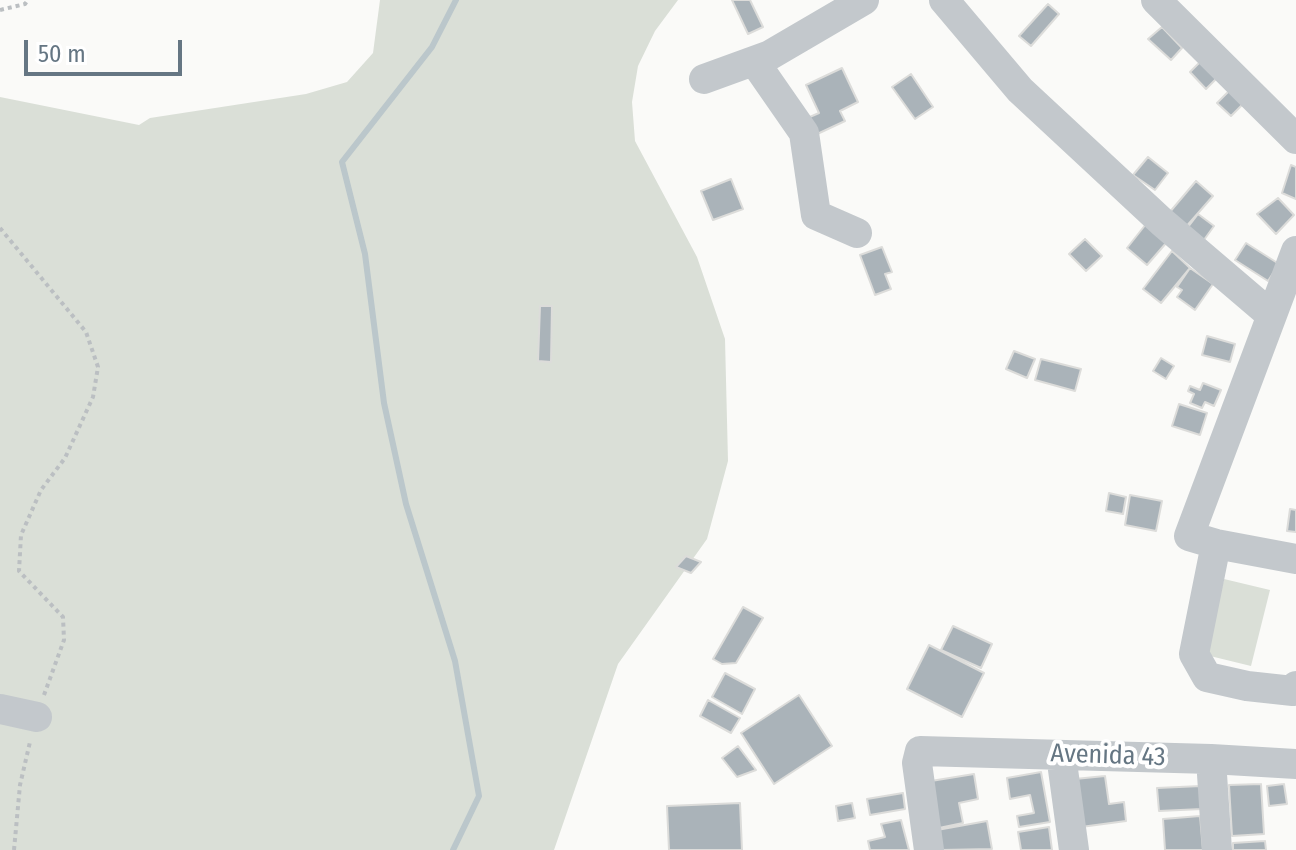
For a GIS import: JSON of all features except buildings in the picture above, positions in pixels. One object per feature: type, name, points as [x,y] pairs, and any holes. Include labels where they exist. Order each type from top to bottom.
[{"type":"street","points":[[944,0],[1020,90],[1162,222],[1271,315]]},
{"type":"street","points":[[1156,0],[1296,139]]},
{"type":"street","points":[[704,79],[770,55],[845,5]]},
{"type":"street","points":[[754,61],[804,133],[816,215],[857,233]]},
{"type":"street","points":[[1296,251],[1271,315],[1202,540],[1194,654],[1207,677],[1247,686],[1293,691],[1296,686]]},
{"type":"street","points":[[1202,540],[1296,559]]},
{"type":"street","points":[[0,709],[37,717]]},
{"type":"street","name":"Avenida 43","points":[[929,850],[917,763],[920,751],[1296,764]]},
{"type":"street","points":[[1061,755],[1074,850]]},
{"type":"street","points":[[1211,759],[1217,850]]},
{"type":"path","points":[[0,10],[25,4],[28,0]]},
{"type":"path","points":[[0,228],[86,332],[98,367],[93,397],[65,458],[41,490],[21,535],[19,571],[63,617],[64,640],[37,717],[20,785],[14,850]]},
{"type":"shaded area","points":[[380,0],[678,0],[655,31],[638,66],[632,102],[635,141],[697,257],[725,339],[728,461],[707,539],[618,664],[554,850],[0,850],[0,97],[139,125],[150,118],[306,94],[347,82],[373,53]]},
{"type":"shaded area","points":[[1224,579],[1270,590],[1251,666],[1206,655]]},
{"type":"waterway","points":[[453,850],[479,796],[455,661],[406,504],[384,403],[365,254],[342,162],[432,47],[456,0]]}]
